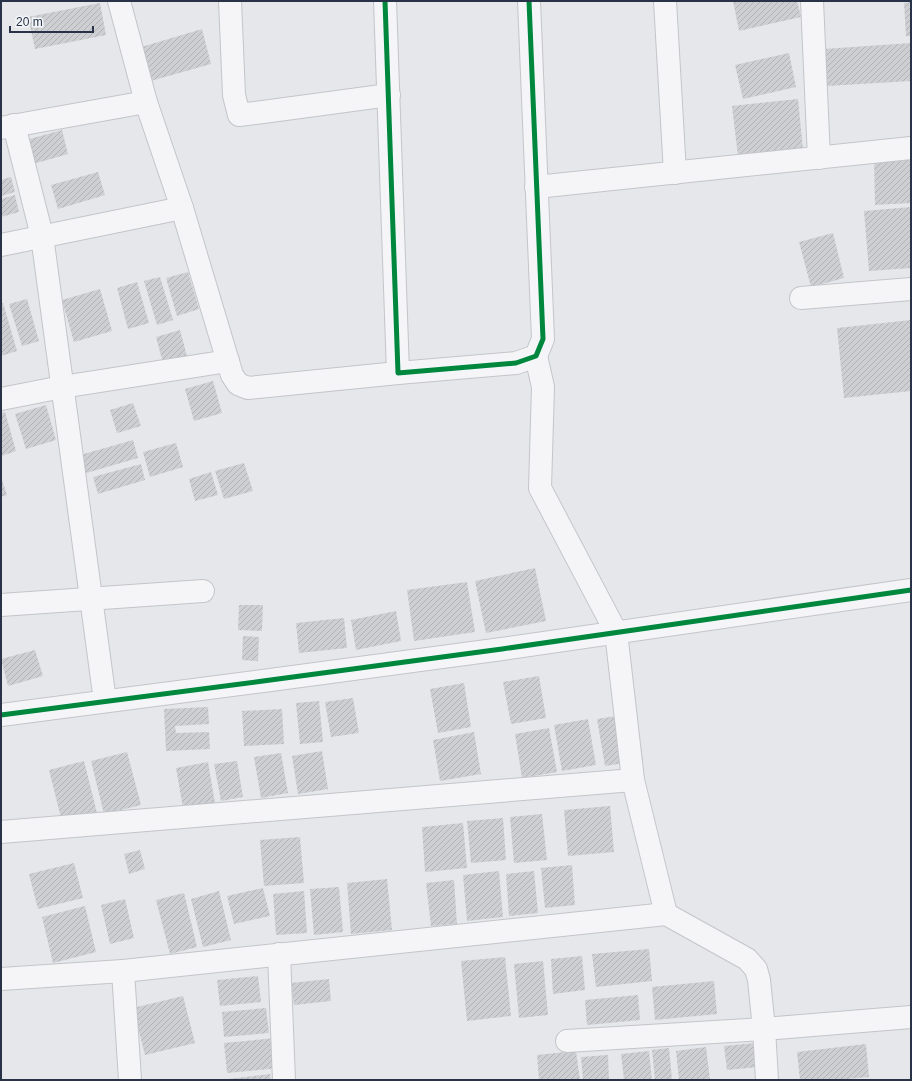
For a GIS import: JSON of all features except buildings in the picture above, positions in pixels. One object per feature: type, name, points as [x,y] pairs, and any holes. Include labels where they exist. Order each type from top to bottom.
[{"type":"street","points":[[119,1],[146,102],[182,208],[232,374],[238,384],[248,388],[516,363],[536,356]]},
{"type":"street","points":[[230,1],[234,95],[239,115],[389,95]]},
{"type":"street","points":[[385,1],[398,374]]},
{"type":"street","points":[[529,1],[543,339],[536,356],[543,387],[540,488],[616,632],[633,780],[666,914]]},
{"type":"street","points":[[665,1],[675,173]]},
{"type":"street","points":[[812,1],[819,158]]},
{"type":"street","points":[[105,701],[42,236],[7,127],[146,102]]},
{"type":"street","points":[[536,187],[911,148]]},
{"type":"street","points":[[1,245],[182,208]]},
{"type":"street","points":[[801,298],[911,289]]},
{"type":"street","points":[[1,399],[62,387],[228,361]]},
{"type":"street","points":[[1,715],[271,680],[911,590]]},
{"type":"street","points":[[1,605],[203,591]]},
{"type":"street","points":[[1,832],[633,780]]},
{"type":"street","points":[[1,979],[123,971],[666,914],[747,959],[756,969],[759,980],[764,1029],[766,1080]]},
{"type":"street","points":[[279,954],[284,1080]]},
{"type":"street","points":[[123,971],[130,1080]]},
{"type":"street","points":[[567,1041],[764,1029],[911,1017]]},
{"type":"cycle path","points":[[385,1],[398,373],[516,363],[536,356],[543,339],[529,1]]},
{"type":"cycle path","points":[[1,715],[502,649],[911,590]]}]
